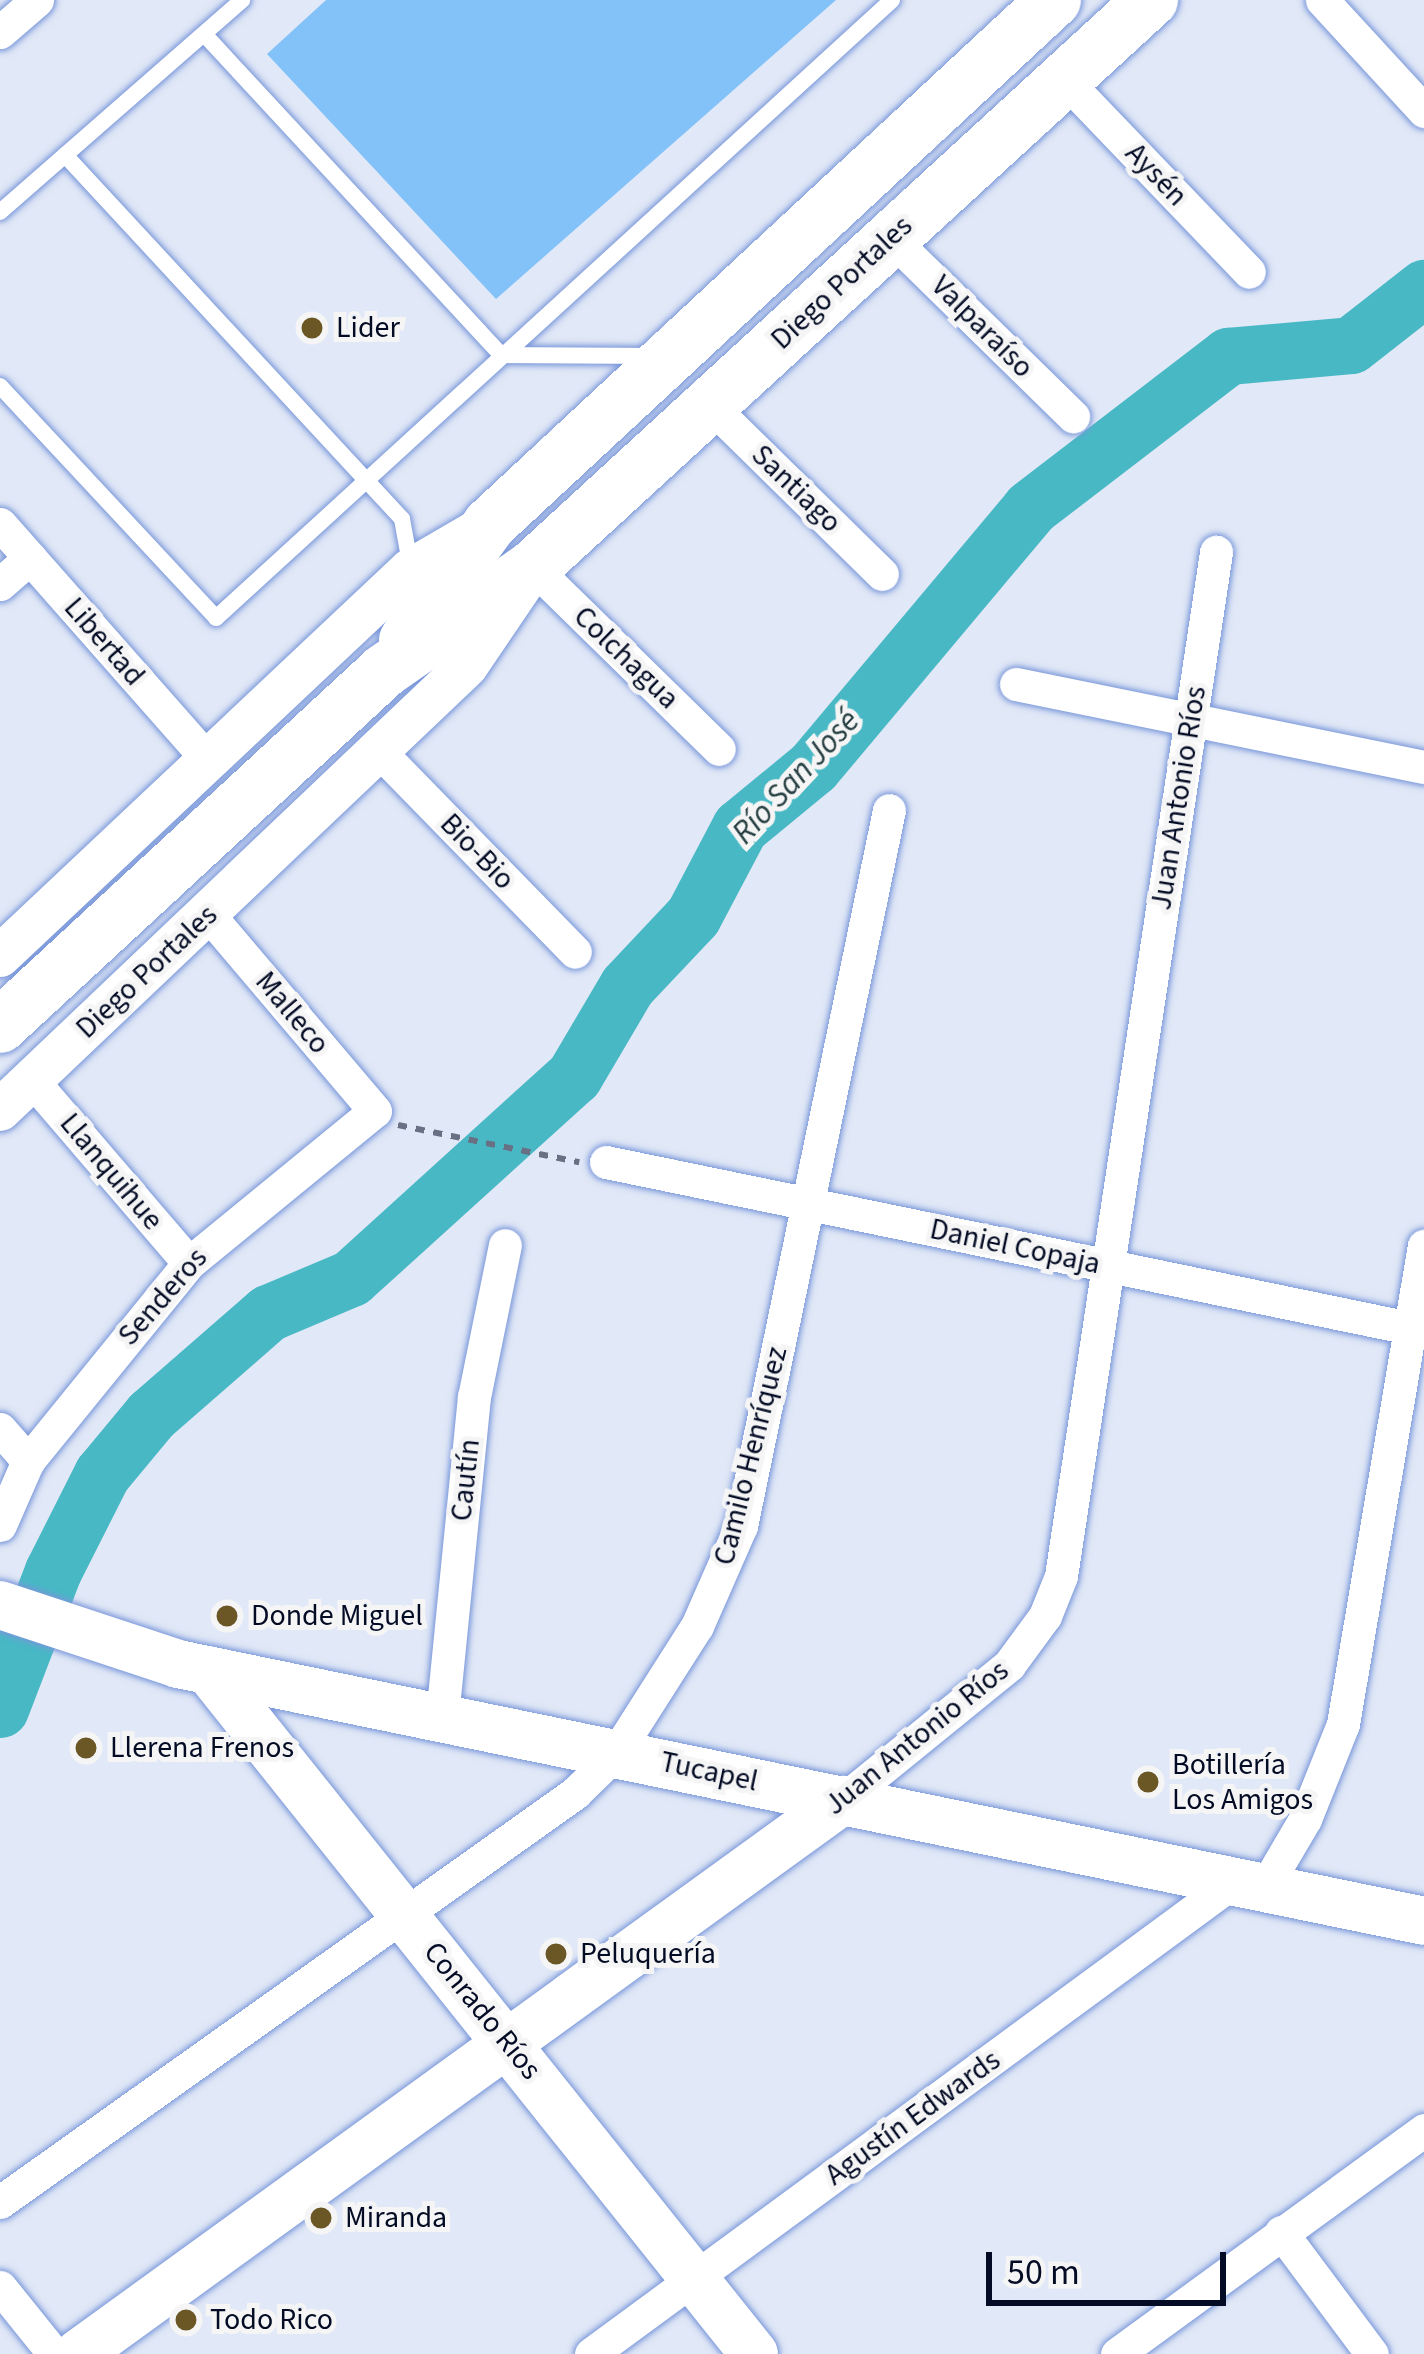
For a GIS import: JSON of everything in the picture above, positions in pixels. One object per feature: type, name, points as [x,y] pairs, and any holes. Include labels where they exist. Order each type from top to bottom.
[{"type":"main road","name":"Diego Portales","points":[[384,671],[490,524],[1054,0]]},
{"type":"main road","name":"Diego Portales","points":[[0,1026],[384,671],[533,567],[892,238],[1064,79],[1094,18],[1151,0]]},
{"type":"main road","name":"Tucapel","points":[[0,1605],[75,1634],[208,1670],[1424,1921]]},
{"type":"main road","name":"Conrado Ríos","points":[[208,1670],[754,2354]]},
{"type":"main road","name":"Juan Antonio Ríos","points":[[78,2354],[843,1800]]},
{"type":"street","points":[[0,32],[38,0]]},
{"type":"street","points":[[1322,0],[1424,111]]},
{"type":"street","name":"Aysén","points":[[1064,79],[1249,272]]},
{"type":"street","name":"Valparaíso","points":[[892,238],[1073,416]]},
{"type":"street","name":"Santiago","points":[[710,405],[882,574]]},
{"type":"street","name":"Libertad","points":[[0,524],[208,760]]},
{"type":"street","name":"Diego Portales","points":[[0,956],[410,570],[490,524]]},
{"type":"street","name":"Juan Antonio Ríos","points":[[843,1800],[1009,1665],[1045,1616],[1066,1552],[1216,552]]},
{"type":"street","points":[[0,584],[30,558]]},
{"type":"street","name":"Diego Portales","points":[[0,1110],[380,752],[492,636],[533,567]]},
{"type":"street","name":"Colchagua","points":[[533,567],[719,749]]},
{"type":"street","points":[[1016,684],[1424,767]]},
{"type":"street","name":"Bio-Bio","points":[[380,752],[575,952]]},
{"type":"street","name":"Camilo Henríquez","points":[[0,2202],[575,1792],[616,1753],[728,1563],[809,1204],[889,810]]},
{"type":"street","name":"Malleco","points":[[209,915],[375,1111]]},
{"type":"street","name":"Llanquihue","points":[[32,1080],[189,1263]]},
{"type":"street","name":"Senderos","points":[[0,1525],[28,1461],[189,1263],[375,1111]]},
{"type":"street","name":"Daniel Copaja","points":[[606,1162],[1417,1330]]},
{"type":"street","name":"Cautín","points":[[442,1718],[474,1396],[505,1245]]},
{"type":"street","name":"Agustín Edwards","points":[[591,2354],[1250,1884],[1327,1773],[1343,1724],[1417,1330],[1424,1246]]},
{"type":"street","points":[[0,1429],[28,1461]]},
{"type":"street","points":[[1117,2354],[1424,2130]]},
{"type":"street","points":[[1281,2232],[1372,2354]]},
{"type":"street","points":[[0,2287],[54,2354]]},
{"type":"lane","points":[[0,212],[242,0]]},
{"type":"lane","points":[[0,386],[216,618],[892,0]]},
{"type":"lane","points":[[204,34],[501,355],[671,356]]},
{"type":"lane","points":[[65,155],[406,527],[410,570]]},
{"type":"path","points":[[405,1129],[524,1154],[606,1162]]},
{"type":"building","points":[[326,0],[836,0],[496,299],[267,54]]},
{"type":"waterway","name":"Río San José","points":[[0,1709],[53,1571],[102,1474],[151,1415],[268,1313],[351,1278],[574,1076],[627,986],[693,916],[740,827],[813,767],[1030,508],[1228,356],[1351,345],[1424,288]]},
{"type":"place","name":"Lider","points":[[312,328]]},
{"type":"place","name":"Donde Miguel","points":[[227,1616]]},
{"type":"place","name":"Llerena Frenos","points":[[86,1748]]},
{"type":"place","name":"Botillería Los Amigos","points":[[1148,1782]]},
{"type":"place","name":"Peluquería","points":[[556,1954]]},
{"type":"place","name":"Miranda","points":[[321,2218]]},
{"type":"place","name":"Todo Rico","points":[[186,2320]]}]
